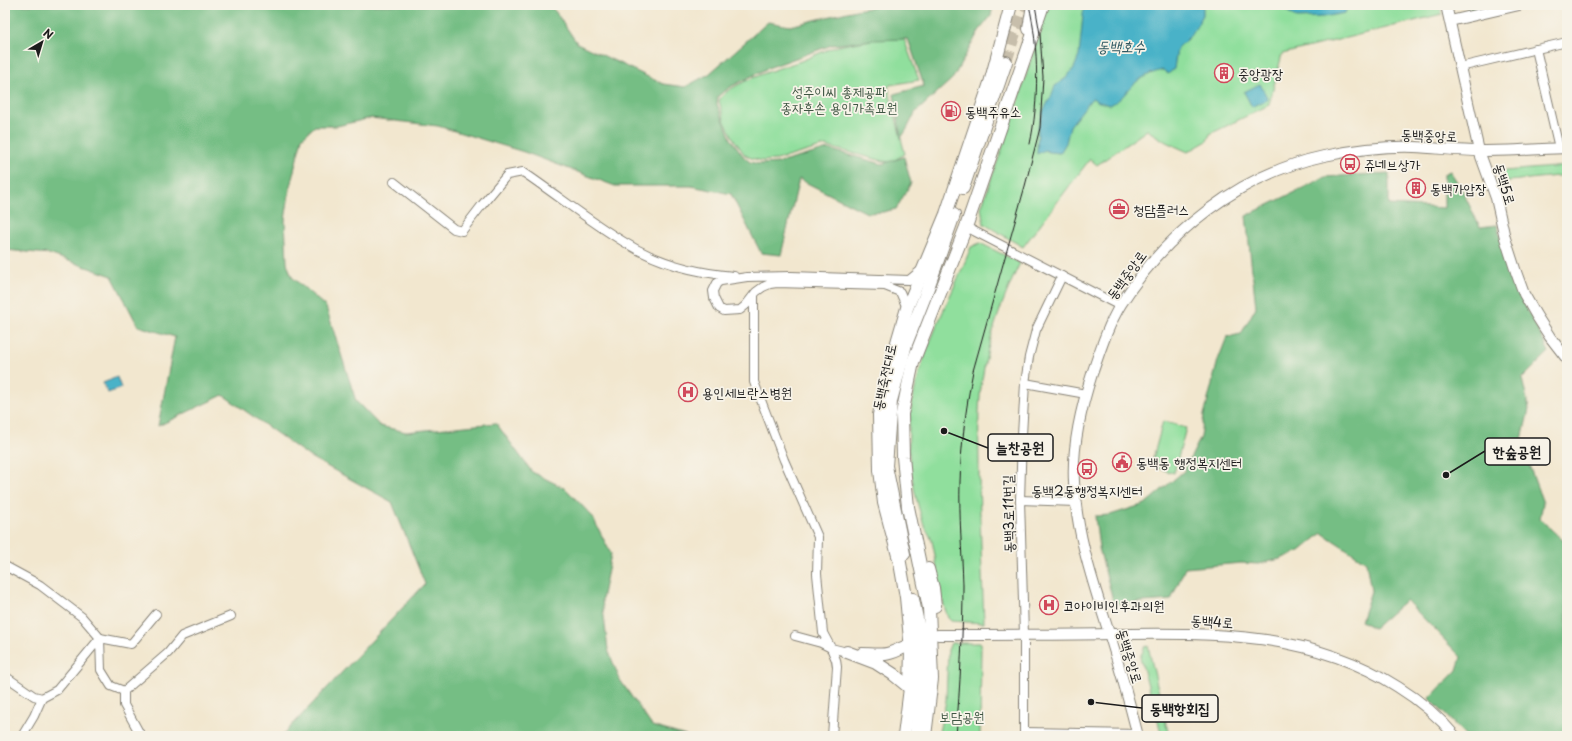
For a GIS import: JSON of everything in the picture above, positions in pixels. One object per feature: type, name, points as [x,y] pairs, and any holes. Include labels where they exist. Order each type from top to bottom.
[{"type":"main road","points":[[904,736],[910,688],[911,645],[906,597],[901,570],[884,503],[880,470],[879,415],[886,380],[907,308],[946,214],[987,91],[1011,5]]},
{"type":"main road","points":[[1023,65],[1033,5]]},
{"type":"main road","points":[[1023,65],[1043,5]]},
{"type":"main road","name":"동백죽전대로","points":[[916,736],[920,685],[920,634],[886,466],[891,400],[904,348],[927,289],[1006,62]]},
{"type":"main road","name":"동백죽전대로","points":[[925,736],[932,679],[929,608],[908,507],[903,457],[902,414],[913,362],[966,227],[1023,65]]},
{"type":"main road","points":[[886,380],[904,348]]},
{"type":"main road","points":[[880,470],[892,493]]},
{"type":"main road","points":[[908,507],[934,588],[938,635],[938,692],[930,736]]},
{"type":"main road","points":[[847,652],[882,655],[890,654],[902,647],[911,645]]},
{"type":"main road","points":[[847,652],[881,666],[910,688]]},
{"type":"street","name":"동백5로","points":[[1446,5],[1480,151],[1496,198],[1505,238],[1524,294],[1550,337],[1567,359]]},
{"type":"street","points":[[1450,21],[1519,5]]},
{"type":"street","points":[[1460,67],[1567,42]]},
{"type":"street","points":[[1536,49],[1563,148]]},
{"type":"street","name":"동백중앙로","points":[[1138,735],[1087,559],[1076,502],[1074,461],[1078,430],[1086,394],[1096,363],[1120,306],[1157,256],[1189,225],[1235,192],[1278,170],[1307,160],[1384,148],[1413,147],[1480,151],[1563,148]]},
{"type":"street","points":[[394,182],[454,229],[462,231],[507,175],[523,172],[624,243],[662,260],[708,274],[747,277],[792,276],[909,280],[923,268]]},
{"type":"street","points":[[966,227],[1120,306]]},
{"type":"street","points":[[708,274],[717,284]]},
{"type":"street","name":"동백3로11번길","points":[[1024,734],[1024,634],[1020,500],[1025,383],[1029,356],[1036,330],[1062,276]]},
{"type":"street","points":[[747,277],[721,281],[714,287],[713,294],[715,302],[719,308],[729,312],[740,310],[763,287],[777,283],[885,286],[900,292],[907,308]]},
{"type":"street","points":[[754,296],[754,382],[784,460],[818,537],[817,574],[823,633],[836,660],[837,667],[832,736]]},
{"type":"street","points":[[740,310],[750,319],[754,326]]},
{"type":"street","points":[[1025,383],[1086,394]]},
{"type":"street","points":[[1020,500],[1076,502]]},
{"type":"street","points":[[5,566],[40,585],[82,617],[100,638],[131,644],[156,614]]},
{"type":"street","points":[[141,736],[124,705],[124,691],[168,653],[182,636],[232,616]]},
{"type":"street","name":"동백4로","points":[[938,635],[1173,633],[1240,637],[1287,643],[1328,653],[1377,674],[1408,694],[1430,711],[1455,736]]},
{"type":"street","points":[[795,636],[847,652]]},
{"type":"street","points":[[100,638],[101,670],[111,686],[124,691]]},
{"type":"street","points":[[22,736],[34,716],[42,698],[58,690],[100,638]]},
{"type":"street","points":[[5,676],[34,696],[42,698]]},
{"type":"street","points":[[1024,734],[1138,735]]},
{"type":"green space","points":[[5,5],[549,5],[555,11],[577,43],[663,84],[685,87],[709,74],[768,22],[790,26],[856,10],[887,5],[993,5],[991,16],[979,31],[953,78],[915,113],[901,138],[894,94],[924,86],[908,39],[872,40],[832,45],[768,68],[732,86],[718,96],[717,104],[731,139],[744,157],[750,162],[759,164],[779,163],[828,149],[882,164],[904,157],[911,183],[896,209],[883,212],[867,213],[799,179],[781,255],[761,253],[731,194],[691,186],[615,186],[524,152],[438,126],[371,118],[337,126],[315,126],[302,138],[290,187],[285,220],[287,263],[292,277],[326,307],[356,401],[380,426],[406,432],[496,423],[532,472],[566,489],[592,516],[611,554],[602,600],[608,650],[620,680],[652,726],[686,736],[282,736],[425,584],[392,502],[310,457],[223,395],[158,426],[175,337],[138,326],[112,276],[49,254],[5,250]]},
{"type":"green space","points":[[1047,5],[1440,5],[1442,14],[1282,54],[1269,105],[1210,134],[1207,141],[1188,152],[1166,142],[1147,130],[1097,165],[1090,159],[1023,247],[984,224],[981,208],[1016,109]]},
{"type":"green space","points":[[1465,5],[1493,5],[1471,10]]},
{"type":"green space","name":"성주이씨 총제공파 종자후손 용인가족묘원","points":[[875,39],[904,39],[919,80],[890,85],[888,87],[905,154],[891,162],[825,146],[777,160],[762,161],[745,155],[735,141],[725,122],[719,101],[724,95],[732,88],[743,82],[832,48]]},
{"type":"green space","points":[[1567,166],[1567,175],[1500,182],[1504,171]]},
{"type":"green space","points":[[1450,171],[1461,188],[1480,227],[1497,225],[1505,254],[1506,267],[1549,352],[1522,379],[1529,409],[1521,444],[1543,503],[1540,519],[1567,544],[1567,736],[1466,736],[1429,699],[1457,670],[1461,657],[1406,600],[1374,628],[1361,621],[1371,591],[1366,562],[1322,533],[1300,551],[1280,559],[1259,564],[1241,563],[1185,568],[1171,600],[1114,604],[1099,548],[1095,516],[1110,515],[1145,504],[1184,471],[1201,437],[1204,415],[1218,360],[1227,337],[1241,334],[1256,307],[1246,216],[1325,177],[1389,173],[1389,205],[1444,208],[1444,174]]},
{"type":"green space","points":[[980,243],[1020,263],[1007,291],[992,335],[980,392],[979,474],[984,623],[951,621],[948,618],[943,600],[932,541],[920,514],[912,480],[909,454],[909,426],[919,373],[938,323],[971,247]]},
{"type":"green space","points":[[1163,421],[1186,428],[1174,473],[1151,466]]},
{"type":"green space","name":"보담공원","points":[[951,643],[981,643],[980,736],[938,736],[946,701],[948,650]]},
{"type":"green space","points":[[1148,646],[1169,736],[1162,736],[1140,657],[1145,647]]},
{"type":"water","name":"동백호수","points":[[1084,5],[1203,5],[1203,15],[1192,34],[1177,49],[1174,69],[1168,74],[1163,70],[1142,78],[1135,83],[1120,99],[1110,105],[1092,98],[1070,126],[1066,143],[1060,153],[1045,150],[1037,154],[1038,128],[1044,109],[1055,86],[1066,78],[1074,68],[1079,56]]},
{"type":"water","points":[[1278,5],[1348,5],[1345,13],[1323,17],[1297,18]]},
{"type":"water","points":[[1260,84],[1268,99],[1252,107],[1244,92]]},
{"type":"water","points":[[117,377],[121,388],[108,393],[103,383]]},
{"type":"tunnel","points":[[1006,62],[1026,5]]},
{"type":"tram line","points":[[1029,5],[1035,39],[1037,74],[1035,110],[1030,144]]},
{"type":"tram line","points":[[956,736],[960,679],[963,585],[960,495],[966,412],[973,371],[1040,128],[1043,77],[1040,34],[1035,5]]},
{"type":"place","name":"중앙광장","points":[[1224,73]]},
{"type":"place","name":"동백주유소","points":[[951,111]]},
{"type":"place","name":"쥬네브상가","points":[[1350,164]]},
{"type":"place","name":"동백가압장","points":[[1416,188]]},
{"type":"place","name":"청담플러스","points":[[1119,209]]},
{"type":"place","name":"용인세브란스병원","points":[[688,392]]},
{"type":"place","name":"늘찬공원","points":[[944,431]]},
{"type":"place","name":"동백동 행정복지센터","points":[[1122,462]]},
{"type":"place","name":"동백2동행정복지센터","points":[[1087,469]]},
{"type":"place","name":"한숲공원","points":[[1446,475]]},
{"type":"place","name":"코아이비인후과의원","points":[[1049,605]]},
{"type":"place","name":"동백항회집","points":[[1091,702]]}]
